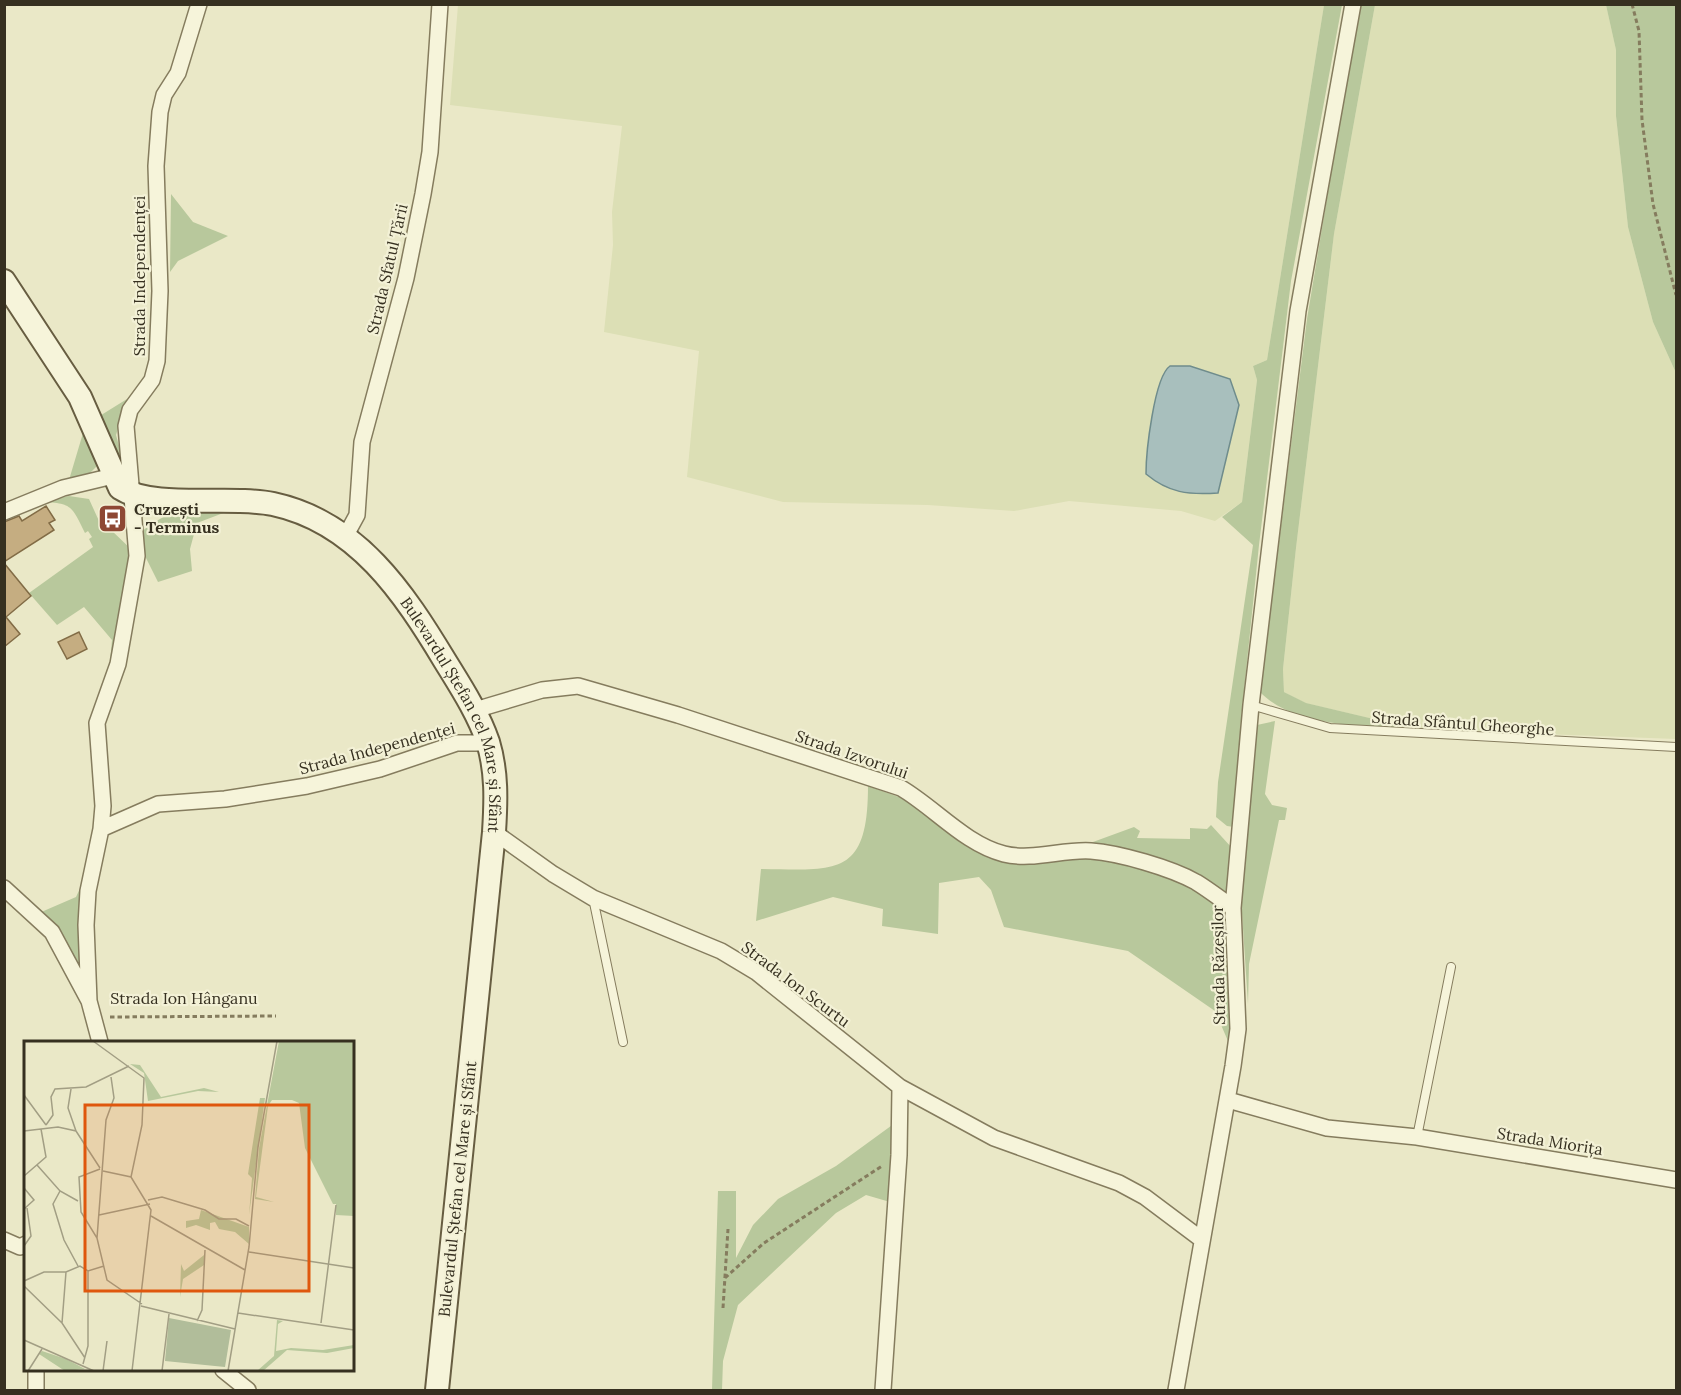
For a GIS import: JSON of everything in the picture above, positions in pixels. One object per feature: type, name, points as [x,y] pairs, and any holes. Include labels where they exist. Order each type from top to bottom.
[{"type":"street","name":"Strada Independenței","points":[[89,1001],[86,925],[88,891],[104,806],[98,723],[118,664],[136,574],[137,556],[126,426],[130,410],[152,380],[157,361],[160,291],[156,166],[160,112],[164,95],[178,73],[199,4]]},
{"type":"street","name":"Strada Sfatul Țării","points":[[345,537],[357,515],[362,442],[406,278],[423,194],[430,152],[440,4]]},
{"type":"street","name":"Strada Răzeșilor","points":[[1176,1390],[1201,1239],[1228,1100],[1238,1029],[1233,908],[1251,705],[1270,535],[1299,311],[1353,4]]},
{"type":"street","points":[[4,281],[80,397],[93,422],[113,476],[120,488],[131,495]]},
{"type":"street","points":[[4,512],[63,488],[113,476]]},
{"type":"street","name":"Bulevardul Ștefan cel Mare și Sfânt","points":[[131,495],[162,499],[240,500],[274,504],[310,516],[345,537],[376,564],[408,601],[475,710],[488,743],[496,787],[494,832],[436,1390]]},
{"type":"street","name":"Strada Izvorului","points":[[475,710],[542,690],[578,687],[678,715],[901,788],[920,799],[979,844],[1006,855],[1055,855],[1089,851],[1129,858],[1194,881],[1233,908]]},
{"type":"street","name":"Strada Independenței","points":[[101,830],[158,804],[225,800],[297,788],[380,769],[457,743],[488,743]]},
{"type":"street","name":"Strada Ion Scurtu","points":[[494,832],[553,874],[593,898],[721,951],[756,972],[900,1087],[994,1138],[1119,1183],[1145,1197],[1201,1239]]},
{"type":"street","name":"Strada Ion Hânganu","points":[[4,888],[52,932],[89,1001],[100,1041]]},
{"type":"street","points":[[883,1390],[899,1155],[900,1087]]},
{"type":"street","name":"Strada Miorița","points":[[1228,1100],[1327,1128],[1417,1137],[1677,1180]]},
{"type":"street","points":[[4,1240],[24,1249]]},
{"type":"street","points":[[36,1371],[36,1390]]},
{"type":"street","points":[[224,1371],[248,1390]]},
{"type":"lane","name":"Strada Sfântul Gheorghe","points":[[1251,705],[1330,728],[1500,740],[1677,747]]},
{"type":"lane","points":[[593,898],[623,1042]]},
{"type":"lane","points":[[1417,1137],[1450,967]]},
{"type":"path","points":[[1632,4],[1639,31],[1642,120],[1653,204],[1677,296]]},
{"type":"path","name":"Strada Ion Hânganu","points":[[92,1017],[276,1016]]},
{"type":"path","points":[[725,1278],[764,1243],[899,1155]]},
{"type":"path","points":[[723,1308],[728,1229]]},
{"type":"green space","points":[[458,5],[1324,5],[1267,360],[1253,366],[1257,380],[1242,502],[1215,521],[1181,511],[1069,501],[1014,511],[928,505],[783,502],[687,477],[699,351],[604,332],[613,245],[612,212],[622,126],[450,105]]},
{"type":"green space","points":[[1324,5],[1342,5],[1291,281],[1259,545],[1241,720],[1234,827],[1227,826],[1216,817],[1218,782],[1253,545],[1222,517],[1242,502],[1257,380],[1253,366],[1267,360]]},
{"type":"green space","points":[[1359,5],[1375,5],[1334,234],[1296,548],[1283,669],[1284,692],[1306,703],[1416,729],[1333,723],[1312,719],[1292,713],[1275,704],[1260,692],[1307,319]]},
{"type":"green space","points":[[1375,5],[1606,5],[1616,50],[1616,116],[1628,227],[1653,322],[1676,373],[1676,739],[1416,729],[1305,703],[1284,692],[1283,669],[1296,548],[1334,234]]},
{"type":"green space","points":[[1606,5],[1676,5],[1676,373],[1653,322],[1628,227],[1616,116],[1616,50]]},
{"type":"green space","points":[[171,194],[193,222],[228,236],[178,261],[170,272]]},
{"type":"green space","points":[[127,399],[116,435],[124,464],[120,468],[98,417]]},
{"type":"green space","points":[[86,423],[96,447],[97,466],[89,474],[69,480]]},
{"type":"green space","points":[[69,496],[89,499],[104,532],[110,529],[133,551],[118,649],[110,662],[112,640],[84,607],[57,625],[29,593],[93,547],[89,539],[92,537],[88,531],[85,533],[77,516],[69,507],[59,503],[40,502]]},
{"type":"green space","points":[[224,508],[226,512],[197,523],[190,549],[192,571],[158,582],[144,554],[139,534],[160,519],[178,512]]},
{"type":"green space","points":[[1275,721],[1265,794],[1272,805],[1287,808],[1285,820],[1279,820],[1249,964],[1248,1004],[1242,913],[1238,897],[1245,867],[1253,732],[1257,725]]},
{"type":"green space","points":[[868,786],[913,802],[973,846],[1125,862],[1192,885],[1221,905],[1228,915],[1231,1018],[1228,1041],[1215,1011],[1128,951],[1004,927],[991,890],[979,877],[939,883],[938,934],[882,926],[883,909],[833,897],[756,921],[761,869],[828,867],[843,862],[854,853],[862,837],[867,816]]},
{"type":"green space","points":[[1211,825],[1232,848],[1229,898],[1082,846],[1134,827],[1140,831],[1137,838],[1190,839],[1190,828],[1207,829]]},
{"type":"green space","points":[[83,882],[83,983],[39,913],[76,897]]},
{"type":"green space","points":[[895,1123],[890,1202],[866,1195],[836,1213],[738,1305],[723,1361],[722,1390],[712,1390],[718,1191],[736,1191],[736,1258],[753,1225],[778,1199],[836,1166]]},
{"type":"water","points":[[1170,366],[1190,366],[1230,379],[1239,405],[1218,493],[1197,494],[1171,489],[1146,474],[1155,399],[1164,373]]},
{"type":"building","points":[[46,506],[55,520],[49,523],[54,530],[4,562],[4,522],[19,516],[22,521]]},
{"type":"building","points":[[4,563],[31,596],[6,617],[20,634],[4,647]]},
{"type":"building","points":[[79,632],[87,649],[67,659],[58,642]]},
{"type":"place","name":"Cruzești - Terminus","points":[[113,518]]}]
